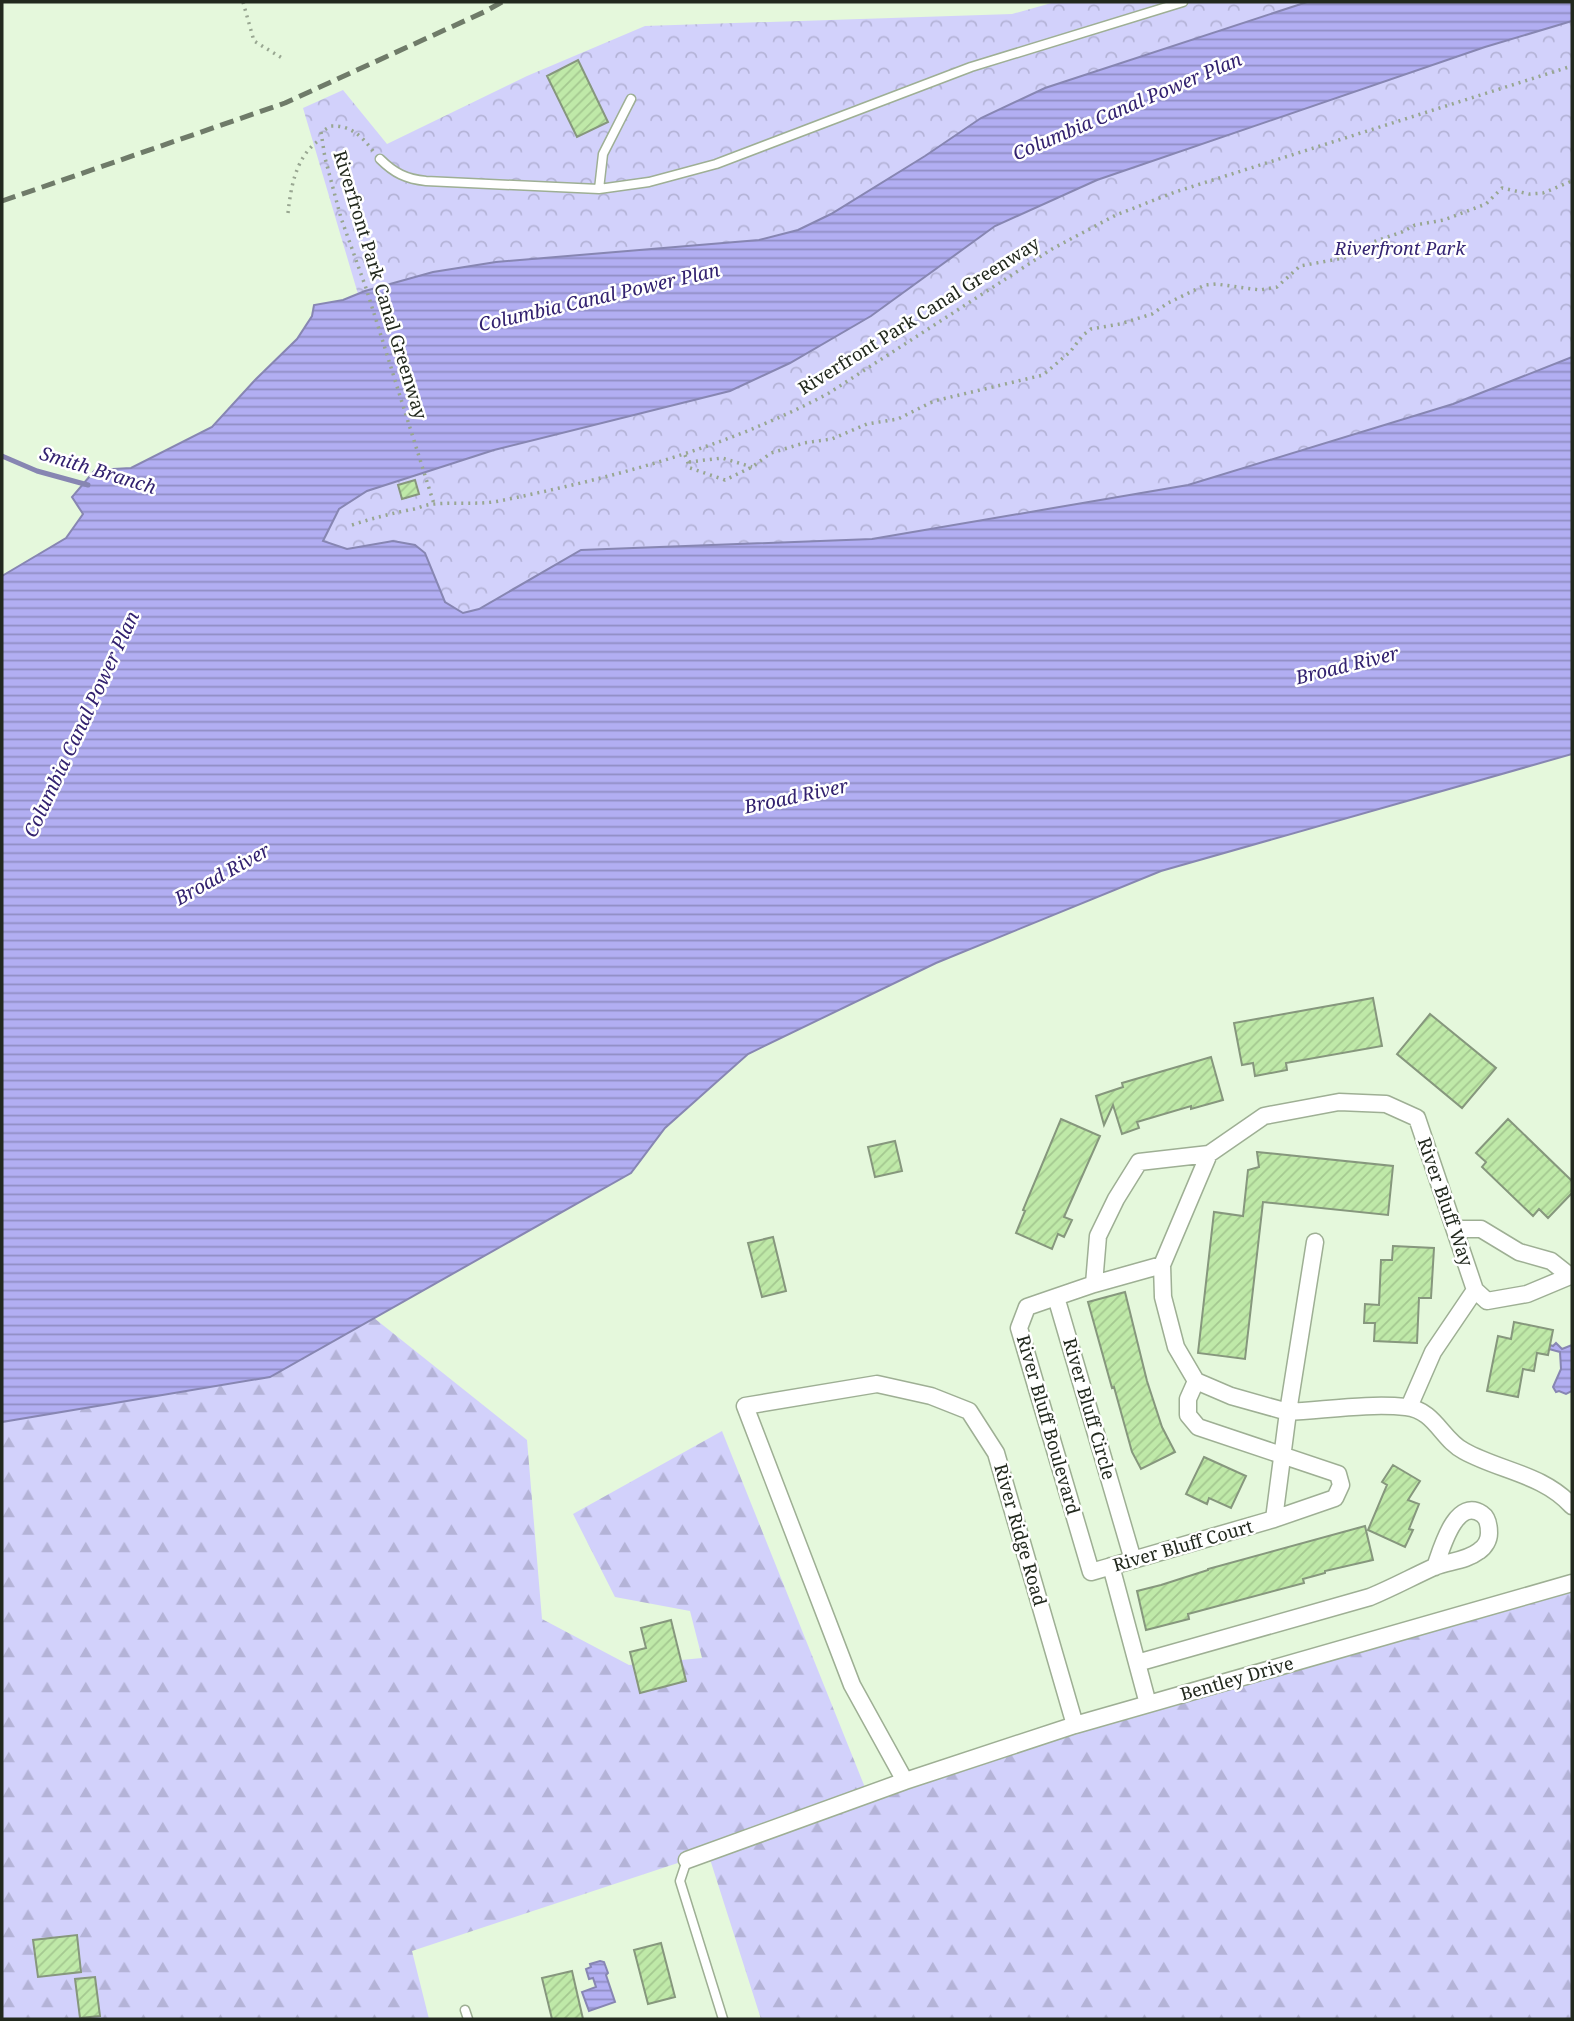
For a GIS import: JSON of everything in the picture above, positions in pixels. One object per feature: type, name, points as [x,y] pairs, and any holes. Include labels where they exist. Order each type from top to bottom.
[{"type":"street","name":"River Bluff Way","points":[[1094,1284],[1098,1236],[1116,1199],[1139,1162],[1209,1154],[1264,1116],[1339,1102],[1386,1104],[1417,1118],[1475,1290],[1433,1352],[1409,1407]]},
{"type":"street","points":[[1209,1154],[1162,1265],[1163,1297],[1175,1347],[1196,1381],[1231,1396],[1289,1412],[1409,1407],[1435,1420],[1462,1451],[1531,1477],[1560,1493],[1572,1506]]},
{"type":"street","points":[[1455,1229],[1481,1229],[1519,1252],[1551,1261],[1571,1276]]},
{"type":"street","name":"River Bluff Court","points":[[1275,1519],[1315,1242]]},
{"type":"street","points":[[1056,1297],[1162,1265]]},
{"type":"street","points":[[1475,1290],[1488,1301],[1527,1294],[1571,1276]]},
{"type":"street","name":"River Bluff Circle","points":[[1056,1297],[1133,1560]]},
{"type":"street","name":"River Bluff Boulevard","points":[[1056,1297],[1027,1307],[1020,1328],[1091,1572]]},
{"type":"street","name":"River Bluff Court","points":[[1091,1572],[1275,1519],[1335,1498],[1341,1485],[1338,1474],[1198,1426],[1188,1415],[1188,1399],[1196,1381]]},
{"type":"street","name":"River Ridge Road","points":[[905,1781],[852,1685],[745,1406],[877,1384],[930,1396],[969,1411],[996,1453],[1075,1725]]},
{"type":"street","points":[[1111,1566],[1148,1704]]},
{"type":"street","points":[[1137,1663],[1370,1597],[1435,1567]]},
{"type":"street","name":"Bentley Drive","points":[[687,1860],[905,1781],[1075,1725],[1572,1583]]},
{"type":"lane","points":[[380,159],[393,173],[410,180],[599,188],[649,182],[716,164],[971,67],[1183,2]]},
{"type":"lane","points":[[599,188],[603,154],[631,99]]},
{"type":"lane","points":[[687,1860],[680,1881],[723,2019]]},
{"type":"lane","points":[[465,2010],[468,2019]]},
{"type":"path","points":[[243,2],[254,41],[282,58]]},
{"type":"path","name":"Riverfront Park Canal Greenway","points":[[380,159],[361,137],[345,127],[331,126],[321,132],[341,218],[366,288],[434,504],[466,505],[499,501],[685,455],[757,428],[829,393],[1052,249],[1126,211],[1175,192],[1572,66]]},
{"type":"path","points":[[288,214],[299,162],[306,151],[321,139]]},
{"type":"path","points":[[685,455],[690,468],[725,480],[752,467],[771,453],[804,443],[832,439],[867,424],[898,419],[934,401],[1043,375],[1070,352],[1091,328],[1119,324],[1152,314],[1205,285],[1260,289],[1277,287],[1300,266],[1349,257],[1373,242],[1415,225],[1444,220],[1486,204],[1502,188],[1529,194],[1543,193],[1572,181]]},
{"type":"path","points":[[688,462],[722,458],[752,467]]},
{"type":"path","points":[[352,525],[383,514],[434,504]]},
{"type":"green space","name":"Riverfront Park","points":[[1055,2],[1307,2],[1044,88],[981,118],[831,214],[798,230],[759,240],[688,247],[494,450],[730,391],[790,363],[871,316],[995,226],[1097,180],[1485,47],[1572,21],[1572,357],[1453,404],[1188,485],[872,539],[581,550],[478,609],[463,613],[445,602],[425,553],[393,541],[347,549],[323,541],[339,509],[367,491],[416,474],[358,294],[303,108],[343,90],[387,144],[527,76],[645,26],[1012,14]]},
{"type":"green space","points":[[374,1318],[527,1440],[542,1619],[629,1665],[702,1658],[690,1611],[615,1597],[573,1514],[722,1431],[868,1795],[1572,1583],[1572,2019],[761,2019],[708,1853],[412,1951],[429,2019],[2,2019],[2,1422],[270,1377]]},
{"type":"water","points":[[1307,2],[1572,2],[1572,21],[1485,47],[1097,180],[995,226],[871,316],[790,363],[730,391],[494,450],[367,491],[339,509],[323,541],[347,549],[393,541],[415,545],[425,553],[445,602],[463,613],[479,609],[581,550],[872,539],[1188,485],[1453,404],[1572,357],[1572,754],[1161,871],[936,963],[748,1054],[665,1128],[631,1173],[270,1377],[2,1422],[2,576],[66,538],[83,514],[72,497],[95,470],[131,468],[212,427],[297,339],[312,316],[314,305],[343,300],[433,272],[496,262],[759,240],[798,230],[831,214],[981,118],[1045,88]]},
{"type":"water","points":[[1556,1343],[1562,1349],[1572,1345],[1572,1391],[1566,1394],[1556,1392],[1553,1387],[1561,1369],[1560,1352],[1549,1349],[1550,1345]]},
{"type":"water","points":[[604,1962],[615,2002],[589,2011],[582,1992],[596,1987],[593,1978],[589,1979],[586,1969],[591,1967],[590,1964]]},
{"type":"building","points":[[578,60],[608,122],[577,137],[547,76]]},
{"type":"building","points":[[415,480],[419,494],[402,499],[398,485]]},
{"type":"building","points":[[1373,998],[1382,1046],[1286,1063],[1287,1070],[1255,1076],[1253,1063],[1242,1065],[1234,1023]]},
{"type":"building","points":[[1430,1014],[1496,1068],[1462,1108],[1397,1054]]},
{"type":"building","points":[[1211,1057],[1223,1100],[1191,1109],[1191,1106],[1137,1122],[1139,1128],[1122,1134],[1113,1105],[1104,1125],[1096,1096],[1123,1087],[1122,1083]]},
{"type":"building","points":[[1061,1119],[1100,1136],[1064,1217],[1072,1220],[1064,1237],[1058,1234],[1052,1249],[1016,1233]]},
{"type":"building","points":[[1508,1119],[1572,1181],[1572,1193],[1548,1218],[1539,1209],[1533,1216],[1482,1167],[1486,1162],[1476,1153]]},
{"type":"building","points":[[895,1141],[902,1171],[875,1177],[868,1147]]},
{"type":"building","points":[[1257,1152],[1393,1166],[1388,1215],[1263,1202],[1245,1359],[1198,1353],[1214,1212],[1243,1216],[1248,1170],[1259,1167]]},
{"type":"building","points":[[773,1237],[786,1291],[762,1297],[748,1243]]},
{"type":"building","points":[[1393,1246],[1434,1248],[1431,1298],[1419,1298],[1417,1343],[1374,1341],[1375,1323],[1364,1323],[1365,1304],[1379,1305],[1381,1260],[1392,1260]]},
{"type":"building","points":[[1125,1292],[1147,1381],[1162,1427],[1175,1452],[1141,1469],[1132,1452],[1088,1302]]},
{"type":"building","points":[[1514,1322],[1553,1330],[1548,1355],[1537,1353],[1534,1371],[1523,1369],[1518,1397],[1487,1391],[1498,1336],[1511,1339]]},
{"type":"building","points":[[1204,1457],[1246,1476],[1231,1508],[1209,1498],[1207,1504],[1186,1494]]},
{"type":"building","points":[[1393,1465],[1420,1481],[1408,1500],[1419,1504],[1409,1529],[1413,1530],[1405,1547],[1368,1530],[1387,1485],[1382,1482]]},
{"type":"building","points":[[1365,1526],[1373,1560],[1325,1571],[1303,1579],[1304,1583],[1188,1614],[1189,1619],[1146,1630],[1137,1591]]},
{"type":"building","points":[[671,1620],[686,1681],[640,1693],[630,1652],[646,1648],[641,1628]]},
{"type":"building","points":[[77,1935],[81,1972],[38,1977],[33,1940]]},
{"type":"building","points":[[661,1943],[675,1997],[648,2004],[634,1950]]},
{"type":"building","points":[[572,1971],[583,2019],[552,2019],[542,1978]]},
{"type":"building","points":[[95,1977],[100,2016],[80,2018],[75,1979]]},
{"type":"waterway","name":"Smith Branch","points":[[2,456],[37,471],[88,485]]},
{"type":"railway","points":[[2,201],[285,103],[502,2]]},
{"type":"water label","name":"Columbia Canal Power Plan","points":[[1127,106]]},
{"type":"water label","name":"Columbia Canal Power Plan","points":[[599,297]]},
{"type":"water label","name":"Broad River","points":[[1347,665]]},
{"type":"water label","name":"Columbia Canal Power Plan","points":[[81,724]]},
{"type":"water label","name":"Broad River","points":[[796,796]]},
{"type":"water label","name":"Broad River","points":[[222,874]]}]
